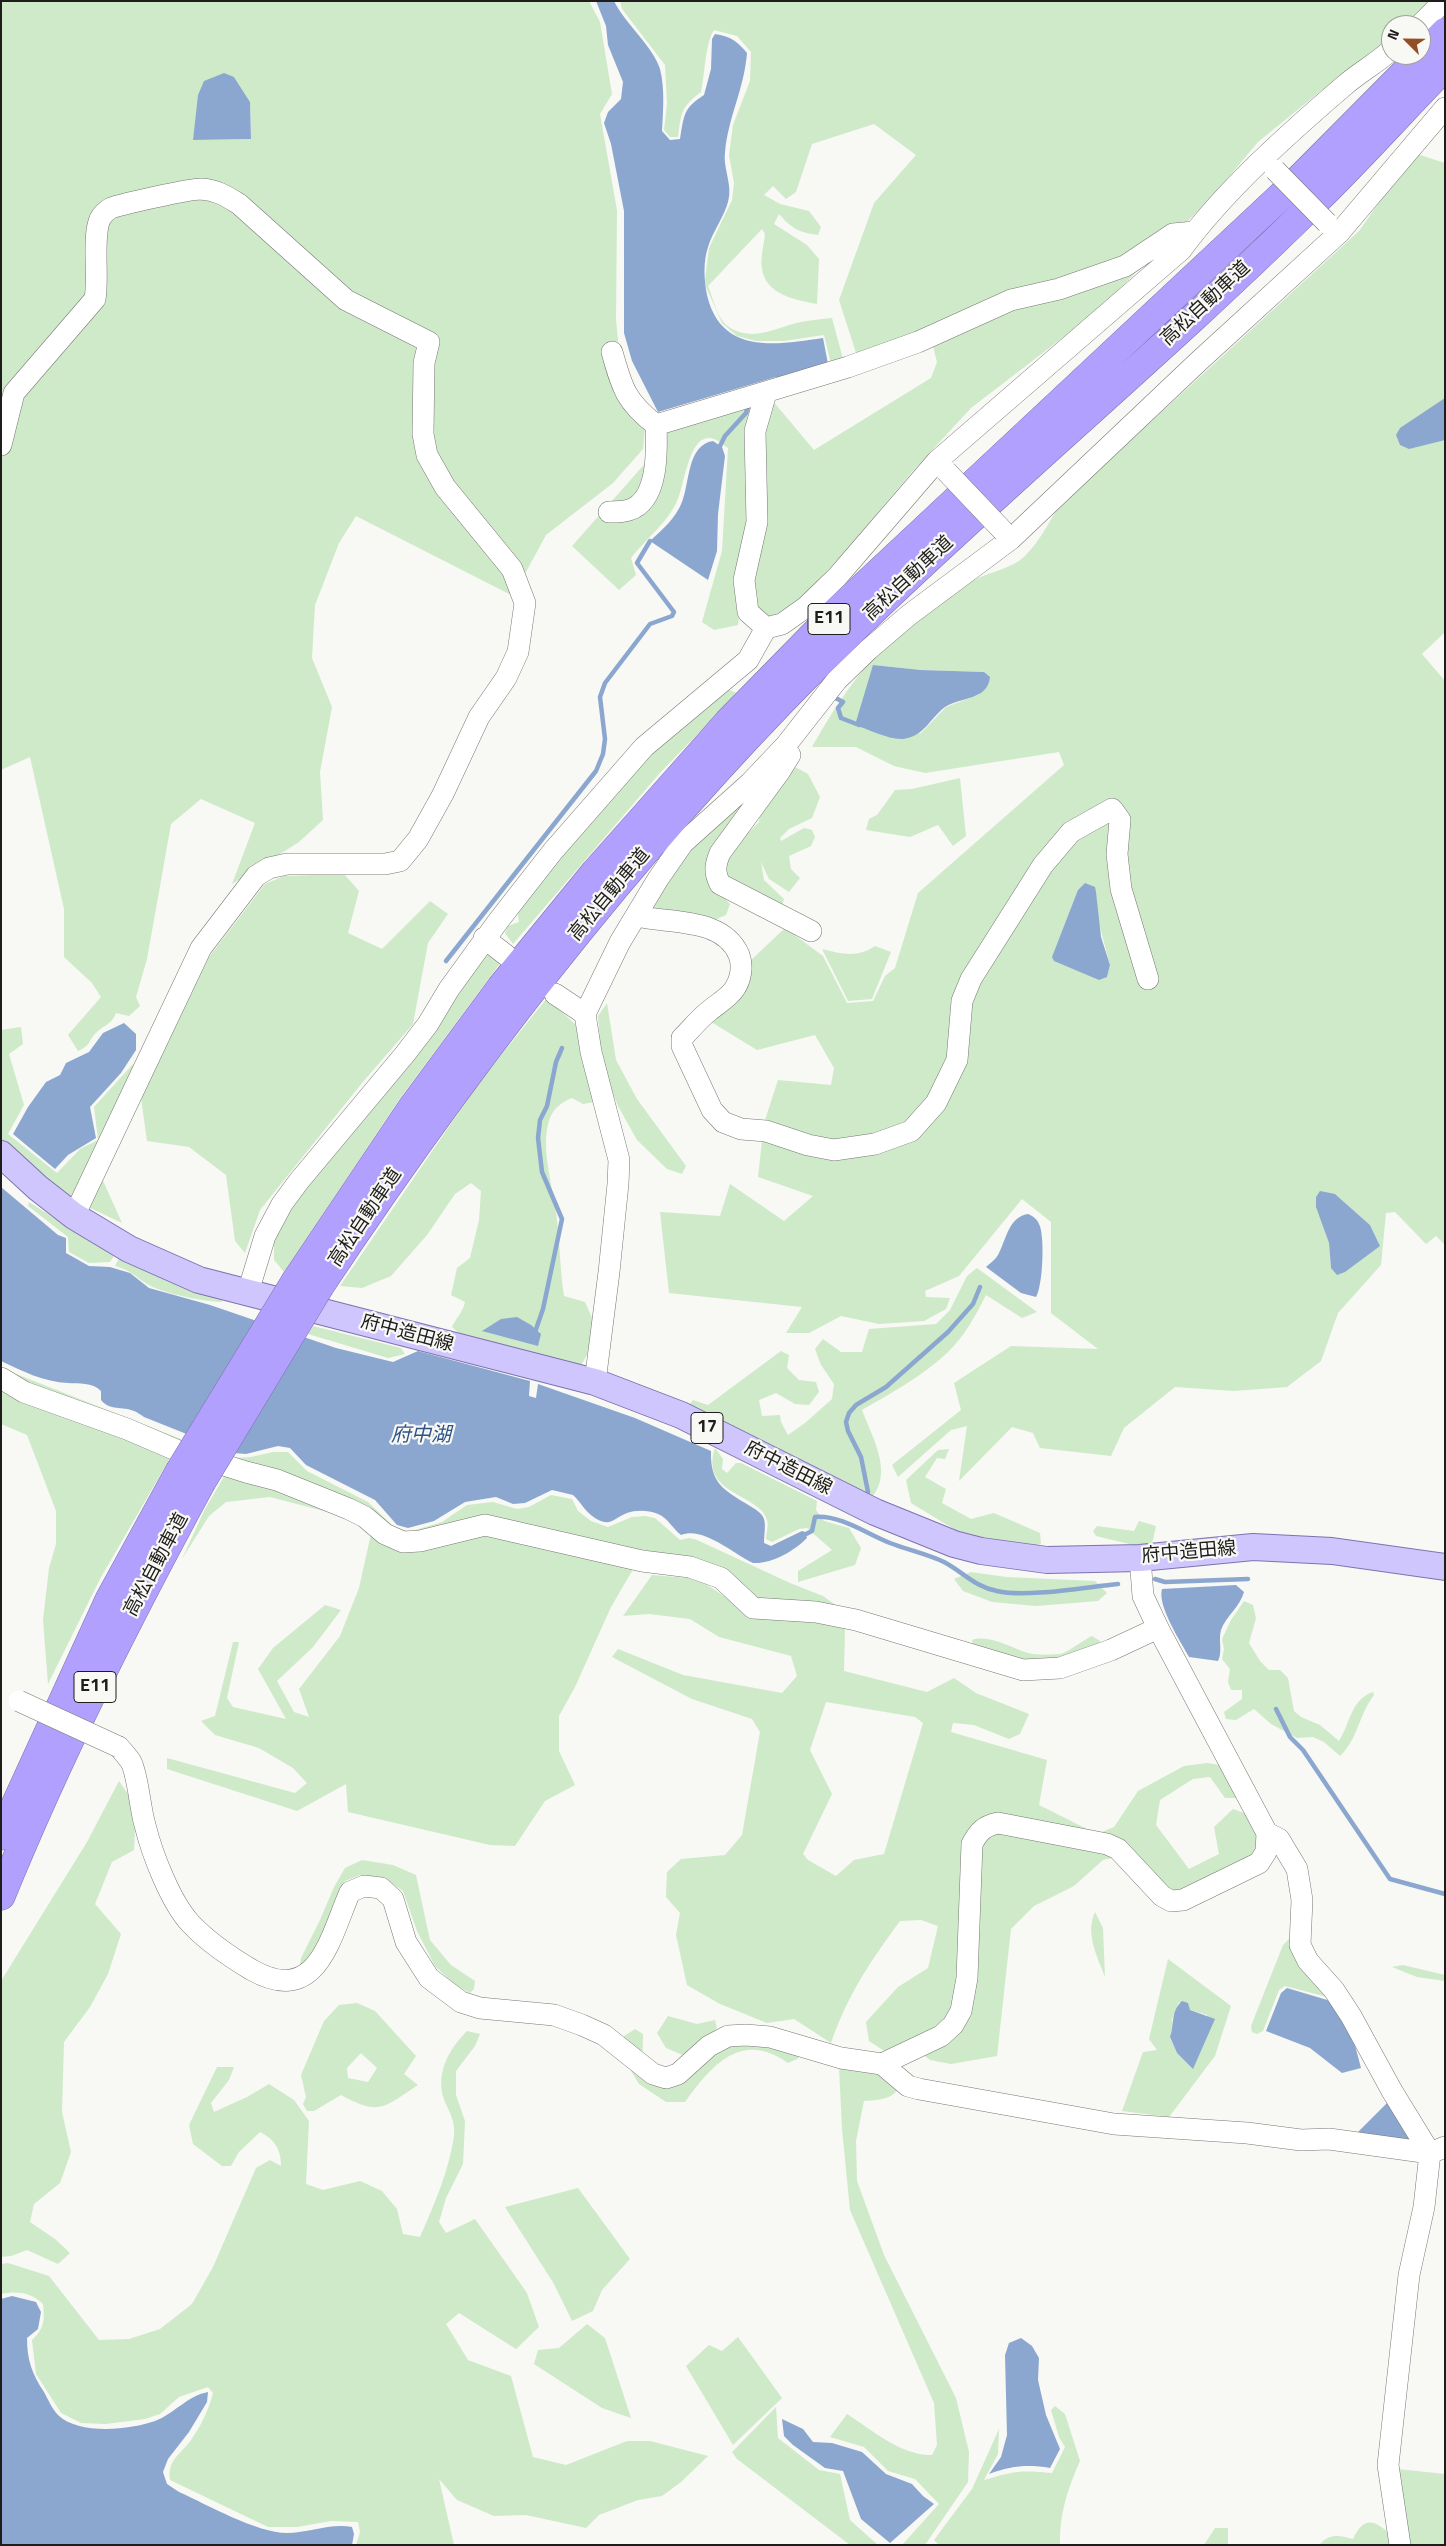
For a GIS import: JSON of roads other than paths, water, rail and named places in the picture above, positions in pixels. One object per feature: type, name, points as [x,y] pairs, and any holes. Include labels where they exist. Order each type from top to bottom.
[{"type":"highway","name":"高松自動車道","points":[[1,1836],[109,1600],[190,1478],[413,1106],[501,987],[595,872],[728,722],[834,614],[1297,181],[1445,32]]},
{"type":"highway","name":"高松自動車道","points":[[308,1283],[520,1005],[610,892],[746,740],[851,632],[1317,200],[1445,67]]},
{"type":"highway","name":"高松自動車道","points":[[1,1896],[83,1712],[133,1610],[190,1478]]},
{"type":"main road","name":"府中造田線","points":[[1,1154],[38,1188],[74,1216],[129,1249],[199,1280],[595,1382],[681,1416],[875,1512],[954,1544],[1048,1560],[1140,1558],[1253,1547],[1332,1551],[1445,1567]]},
{"type":"street","points":[[1430,15],[1444,1]]},
{"type":"street","points":[[248,1292],[265,1236],[282,1204],[405,1054],[484,938],[553,851],[644,747],[748,660],[766,628],[782,624],[806,607],[942,466],[1181,250],[1194,232],[1269,164],[1346,84],[1381,58]]},
{"type":"street","points":[[595,1382],[600,1359],[619,1160],[587,1036],[585,1014],[620,942],[658,879],[683,843],[750,783],[788,743],[837,680],[909,615],[1008,535],[1199,361],[1441,118]]},
{"type":"street","points":[[1269,164],[1333,228]]},
{"type":"street","points":[[1,445],[14,393],[95,299],[98,283],[97,230],[101,218],[109,209],[199,189],[220,192],[239,204],[346,300],[429,342],[424,363],[423,399],[423,434],[427,455],[445,487],[512,569],[524,603],[518,652],[506,678],[480,717],[443,794],[418,839],[400,861],[386,864],[287,864],[269,868],[256,876],[201,948],[74,1216]]},
{"type":"street","points":[[656,425],[918,342],[1011,300],[1058,288],[1125,266],[1174,234],[1194,232]]},
{"type":"street","points":[[612,352],[620,382],[636,410],[656,425]]},
{"type":"street","points":[[753,395],[757,522],[744,580],[748,612],[766,628]]},
{"type":"street","points":[[609,512],[631,510],[645,498],[653,478],[657,457],[656,425]]},
{"type":"street","points":[[942,466],[1008,535]]},
{"type":"street","points":[[788,743],[794,748],[780,771],[720,852],[715,865],[716,876],[720,884],[812,931]]},
{"type":"street","points":[[637,916],[702,926],[727,938],[736,949],[740,960],[741,973],[734,990],[707,1012],[682,1038],[682,1046],[712,1110],[722,1122],[741,1129],[766,1130],[808,1145],[834,1150],[875,1144],[911,1131],[936,1104],[957,1060],[962,1001],[971,979],[1043,865],[1071,832],[1112,809],[1120,820],[1117,854],[1121,889],[1148,979]]},
{"type":"street","points":[[484,938],[506,955]]},
{"type":"street","points":[[555,994],[585,1014]]},
{"type":"street","points":[[1,1378],[24,1392],[127,1429],[176,1450],[276,1480],[349,1509],[365,1517],[385,1534],[403,1542],[420,1541],[486,1525],[642,1561],[690,1566],[721,1578],[753,1608],[816,1612],[856,1620],[1023,1670],[1060,1668],[1111,1650],[1158,1628]]},
{"type":"street","points":[[882,2064],[941,2036],[953,2025],[961,2011],[967,1978],[972,1844],[978,1833],[986,1826],[998,1823],[1107,1844],[1118,1849],[1162,1896],[1171,1901],[1183,1900],[1258,1863],[1266,1852],[1267,1833],[1158,1628],[1143,1596],[1140,1558]]},
{"type":"street","points":[[19,1701],[119,1747],[131,1763],[145,1825],[160,1873],[190,1923],[233,1959],[261,1975],[276,1980],[290,1981],[318,1964],[350,1892],[364,1886],[381,1888],[393,1900],[406,1942],[430,1978],[461,2002],[480,2008],[554,2015],[582,2025],[604,2035],[653,2074],[666,2078],[678,2074],[709,2046],[728,2036],[770,2037],[841,2058],[882,2064],[908,2086],[919,2089],[1114,2124],[1246,2132],[1301,2140],[1329,2139],[1438,2150]]},
{"type":"street","points":[[1267,1833],[1279,1839],[1297,1869],[1302,1900],[1300,1945],[1308,1961],[1334,1990],[1351,2016],[1392,2091],[1438,2150]]},
{"type":"street","points":[[1400,2545],[1388,2465],[1409,2275],[1438,2150]]},
{"type":"water","points":[[596,1],[614,1],[656,60],[663,84],[662,131],[670,140],[680,139],[682,124],[688,109],[704,95],[711,69],[712,39],[715,34],[733,40],[747,53],[743,79],[729,127],[725,153],[725,165],[729,183],[728,202],[710,241],[705,259],[707,295],[714,314],[724,328],[737,337],[753,342],[769,343],[787,343],[823,338],[828,364],[783,380],[776,377],[658,412],[632,361],[624,333],[624,211],[611,144],[604,123],[608,112],[621,99],[623,82],[608,45],[606,26]]},
{"type":"water","points":[[224,73],[234,77],[250,102],[251,139],[193,140],[198,95],[204,81]]},
{"type":"water","points":[[1445,398],[1445,440],[1409,449],[1400,445],[1396,435],[1400,428]]},
{"type":"water","points":[[713,441],[722,447],[725,456],[718,514],[717,551],[708,580],[650,541],[668,523],[679,508],[698,449]]},
{"type":"water","points":[[873,665],[921,670],[984,672],[990,677],[988,684],[979,694],[945,707],[917,734],[897,739],[855,725]]},
{"type":"water","points":[[1085,883],[1095,887],[1101,937],[1110,965],[1107,977],[1099,980],[1054,961],[1052,957],[1078,890]]},
{"type":"water","points":[[124,1023],[136,1034],[136,1050],[121,1073],[90,1107],[96,1138],[68,1155],[55,1169],[13,1134],[28,1107],[46,1082],[60,1075],[66,1063],[89,1052],[103,1033]]},
{"type":"water","name":"府中湖","points":[[1,1187],[58,1235],[66,1238],[66,1253],[89,1266],[110,1267],[130,1273],[149,1288],[210,1305],[336,1348],[393,1362],[418,1351],[530,1381],[529,1396],[536,1398],[538,1384],[635,1418],[711,1451],[713,1471],[720,1485],[763,1517],[765,1524],[764,1543],[771,1546],[802,1531],[805,1532],[807,1538],[796,1548],[782,1556],[760,1563],[753,1563],[708,1537],[690,1533],[681,1535],[665,1518],[658,1514],[634,1511],[612,1521],[600,1521],[592,1516],[573,1495],[552,1490],[525,1503],[513,1504],[496,1497],[465,1502],[434,1521],[408,1528],[397,1525],[375,1500],[306,1465],[290,1448],[278,1446],[246,1454],[234,1453],[144,1417],[134,1411],[108,1406],[101,1400],[101,1391],[94,1386],[50,1381],[25,1372],[1,1361]]},
{"type":"water","points":[[1320,1191],[1335,1194],[1370,1225],[1380,1246],[1345,1272],[1337,1275],[1331,1268],[1329,1243],[1316,1207],[1316,1197]]},
{"type":"water","points":[[1028,1214],[1038,1222],[1042,1238],[1042,1272],[1036,1297],[1021,1293],[986,1267],[998,1255],[1008,1230],[1021,1216]]},
{"type":"water","points":[[517,1317],[531,1325],[541,1334],[538,1346],[482,1331],[501,1319]]},
{"type":"water","points":[[1236,1585],[1244,1592],[1221,1630],[1218,1661],[1189,1657],[1166,1614],[1161,1596],[1162,1589]]},
{"type":"water","points":[[1287,1988],[1334,2002],[1351,2030],[1361,2068],[1342,2073],[1310,2048],[1266,2031],[1281,1993]]},
{"type":"water","points":[[1182,2001],[1188,2003],[1190,2010],[1215,2019],[1193,2069],[1177,2053],[1170,2037],[1174,2014]]},
{"type":"water","points":[[1391,2099],[1416,2140],[1354,2136]]},
{"type":"water","points":[[12,2296],[36,2302],[41,2312],[38,2329],[27,2338],[28,2353],[36,2379],[58,2415],[78,2426],[105,2429],[132,2427],[162,2418],[194,2397],[208,2392],[207,2402],[189,2432],[168,2459],[163,2472],[167,2484],[179,2492],[233,2517],[275,2532],[295,2533],[336,2526],[352,2527],[354,2534],[352,2545],[1,2545],[1,2299]]},
{"type":"water","points":[[1021,2338],[1032,2346],[1039,2358],[1038,2380],[1046,2415],[1060,2449],[1050,2468],[1019,2466],[989,2474],[1001,2457],[1007,2435],[1005,2355],[1009,2343]]},
{"type":"water","points":[[782,2419],[803,2429],[813,2442],[832,2443],[862,2452],[886,2474],[912,2484],[934,2504],[890,2543],[861,2519],[843,2471],[825,2468],[793,2445],[784,2436]]},
{"type":"waterway","points":[[718,450],[725,436],[746,413],[749,403]]},
{"type":"waterway","points":[[446,961],[596,771],[603,754],[605,739],[600,697],[605,683],[650,624],[672,616],[674,612],[637,563],[650,541]]},
{"type":"waterway","points":[[832,696],[843,702],[838,708],[841,718],[859,725]]},
{"type":"waterway","points":[[534,1335],[543,1309],[562,1219],[542,1172],[538,1138],[540,1120],[547,1106],[556,1062],[562,1048]]},
{"type":"waterway","points":[[868,1492],[861,1457],[848,1431],[846,1422],[849,1413],[856,1405],[886,1387],[948,1332],[973,1304],[980,1287]]},
{"type":"waterway","points":[[802,1536],[812,1531],[815,1517],[834,1519],[890,1543],[944,1562],[976,1583],[989,1589],[1009,1593],[1040,1593],[1118,1584]]},
{"type":"waterway","points":[[1155,1579],[1165,1582],[1248,1579]]},
{"type":"waterway","points":[[1276,1709],[1290,1737],[1303,1750],[1390,1879],[1445,1894]]}]
